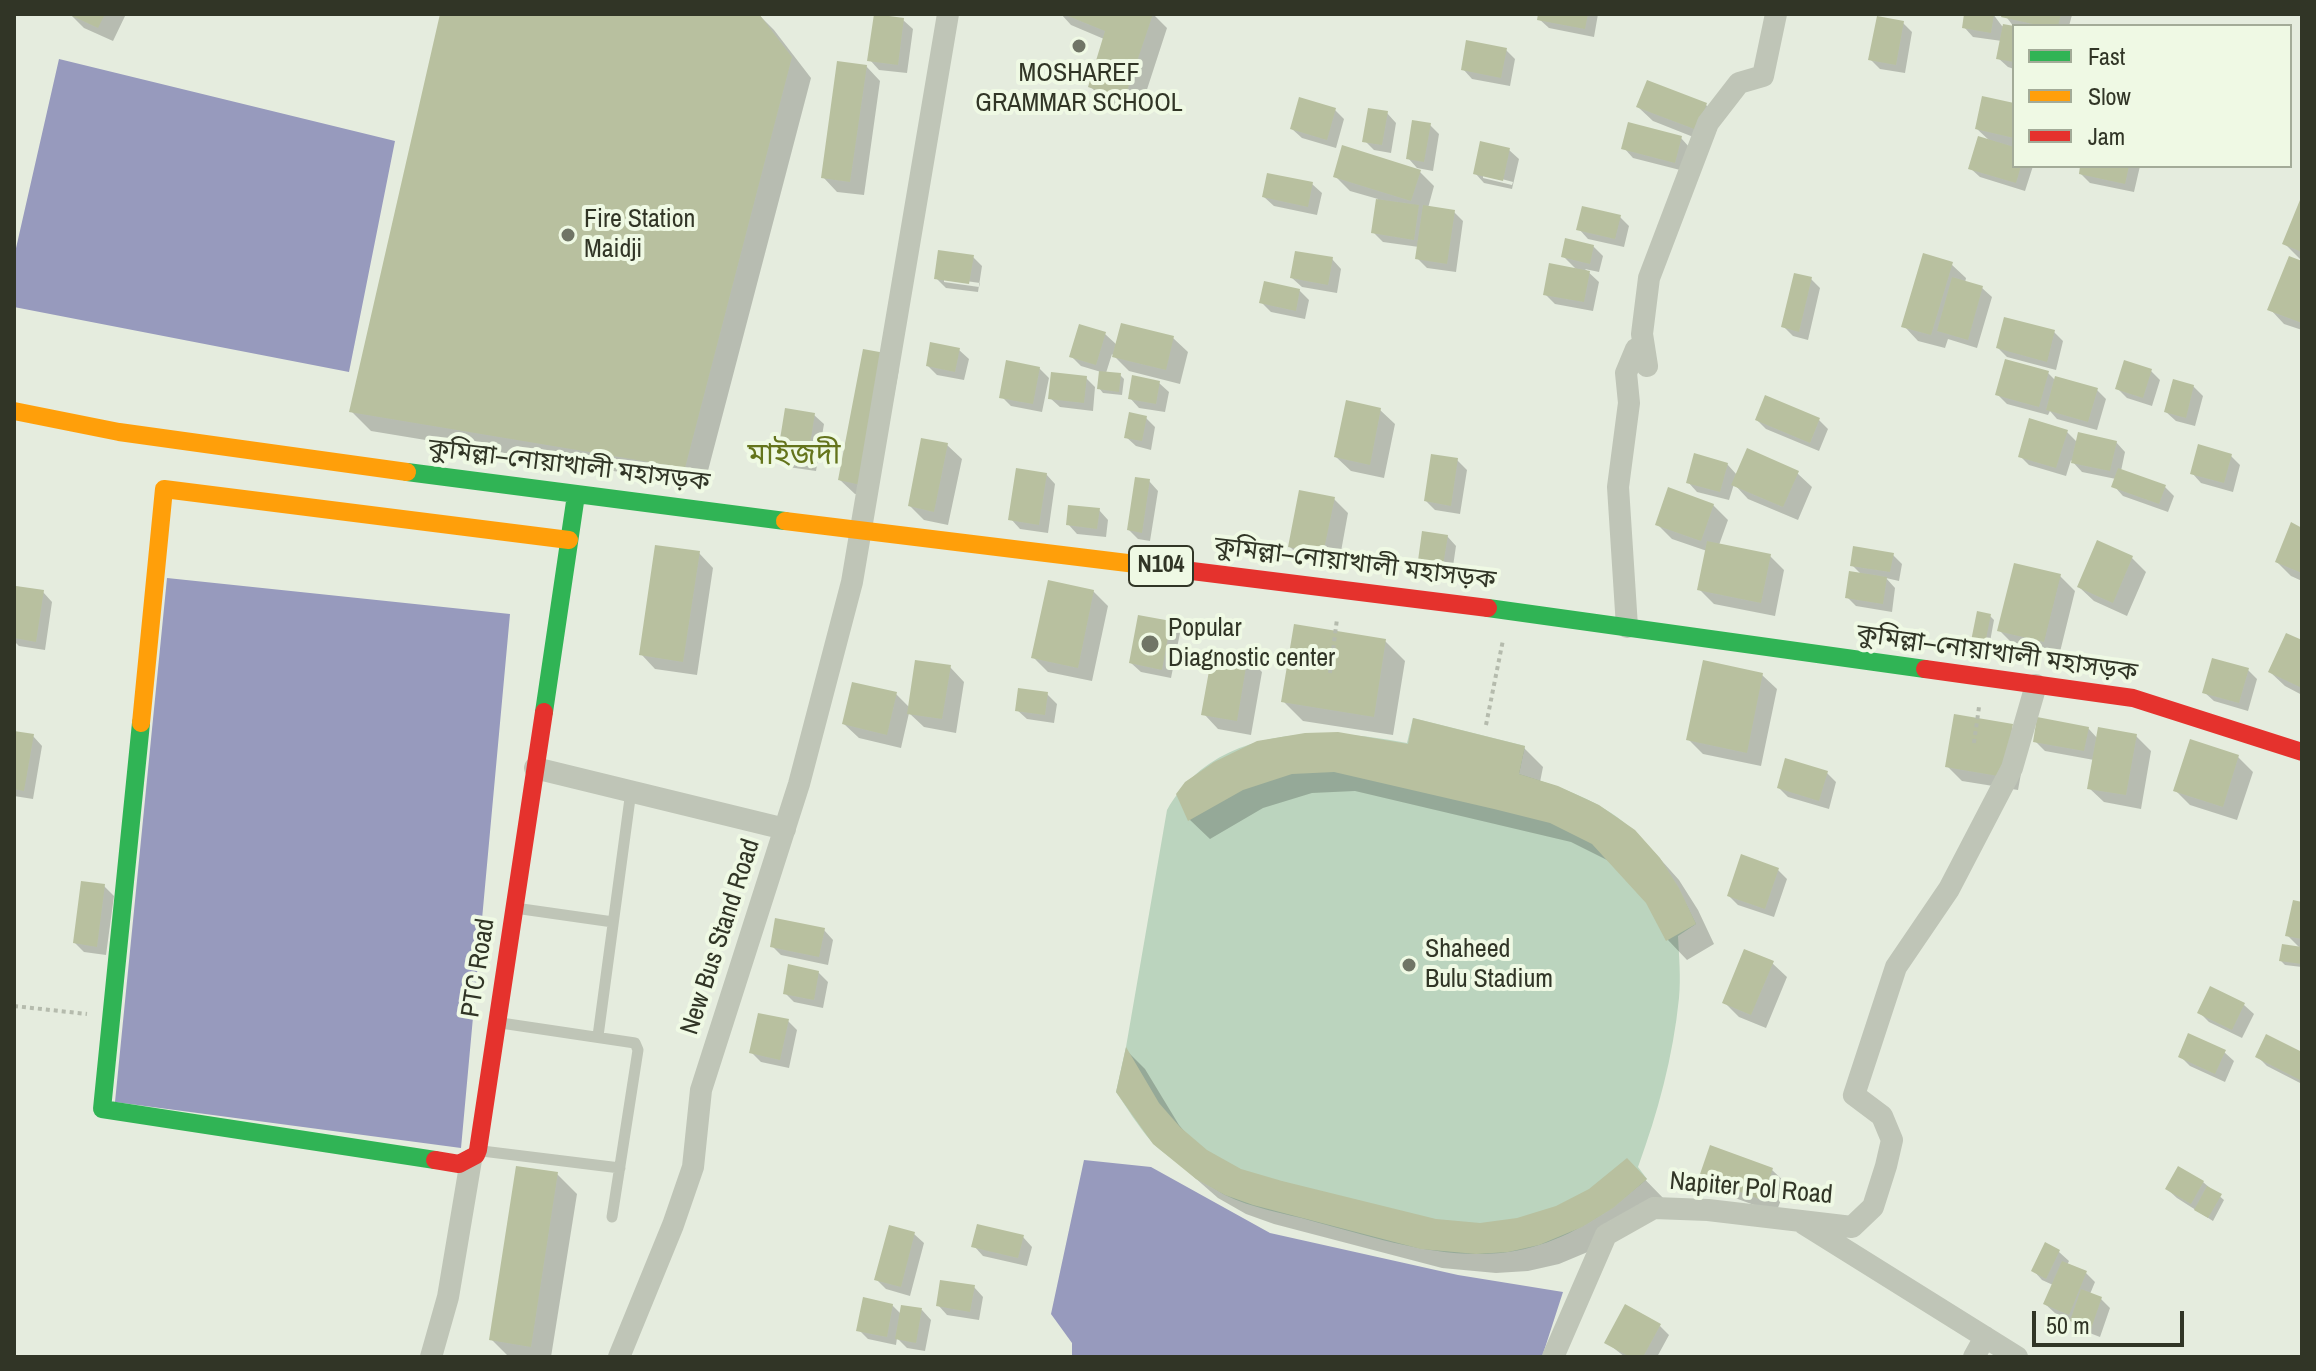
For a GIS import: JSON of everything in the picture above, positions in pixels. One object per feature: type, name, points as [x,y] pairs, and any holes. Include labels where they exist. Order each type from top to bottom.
[{"type":"main road","name":"কুমিল্লা–নোয়াখালী মহাসড়ক","points":[[14,411],[119,432],[576,495],[1509,610],[2133,698],[2302,752]]},
{"type":"main road","points":[[474,1155],[459,1164],[102,1109],[164,489],[569,540]]},
{"type":"main road","name":"PTC Road","points":[[474,1155],[497,1022],[576,495]]},
{"type":"street","name":"New Bus Stand Road","points":[[619,1357],[673,1225],[693,1167],[701,1090],[785,829],[852,582],[948,14]]},
{"type":"street","points":[[1627,627],[1618,487],[1629,403],[1626,373],[1636,349],[1647,366],[1642,334],[1649,278],[1708,123],[1739,83],[1763,76],[1776,14]]},
{"type":"street","name":"Napiter Pol Road","points":[[1553,1357],[1606,1235],[1654,1208],[1708,1210],[1852,1227],[1873,1207],[1892,1140],[1882,1116],[1854,1095],[1896,967],[1949,889],[2012,768],[2036,685]]},
{"type":"street","points":[[535,768],[785,829]]},
{"type":"street","points":[[431,1357],[448,1297],[474,1155]]},
{"type":"street","points":[[1800,1221],[1980,1347],[2017,1357]]},
{"type":"lane","points":[[598,1036],[631,791]]},
{"type":"lane","points":[[514,907],[613,922]]},
{"type":"lane","points":[[497,1022],[635,1043],[638,1050],[612,1217]]},
{"type":"lane","points":[[474,1155],[620,1168]]},
{"type":"path","points":[[1330,673],[1340,588]]},
{"type":"path","points":[[1486,725],[1509,610]]},
{"type":"path","points":[[14,1006],[94,1015]]},
{"type":"green space","name":"Shaheed Bulu Stadium","points":[[1413,718],[1525,746],[1519,774],[1582,797],[1628,825],[1664,866],[1696,924],[1678,936],[1680,990],[1673,1042],[1658,1105],[1638,1167],[1647,1179],[1583,1226],[1554,1240],[1511,1252],[1453,1253],[1425,1249],[1235,1200],[1156,1146],[1116,1092],[1167,810],[1188,782],[1213,761],[1242,747],[1274,738],[1341,734],[1407,743]]},
{"type":"water","points":[[59,59],[395,141],[349,372],[14,307],[14,257]]},
{"type":"water","points":[[167,578],[510,614],[461,1148],[115,1102]]},
{"type":"water","points":[[1084,1160],[1151,1167],[1270,1233],[1458,1275],[1563,1292],[1542,1357],[1072,1357],[1072,1343],[1051,1314]]},
{"type":"building","points":[[68,14],[105,14],[98,28]]},
{"type":"building","name":"Fire Station Maidji","points":[[440,14],[759,14],[792,57],[685,468],[349,412]]},
{"type":"building","points":[[874,14],[904,18],[898,65],[867,61]]},
{"type":"building","points":[[1063,14],[1153,14],[1124,100],[1088,87],[1105,31]]},
{"type":"building","points":[[1538,14],[1588,14],[1585,29],[1537,20]]},
{"type":"building","points":[[1964,14],[1994,14],[1991,33],[1962,28]]},
{"type":"building","points":[[2002,14],[2061,14],[2058,24],[2033,24],[2001,17]]},
{"type":"building","points":[[1877,16],[1904,21],[1896,65],[1868,60]]},
{"type":"building","points":[[2003,24],[2012,26],[2012,62],[1996,59]]},
{"type":"building","points":[[1466,40],[1507,48],[1501,78],[1461,70]]},
{"type":"building","points":[[837,61],[867,65],[850,182],[821,178]]},
{"type":"building","points":[[1647,80],[1707,103],[1697,130],[1636,107]]},
{"type":"building","points":[[1982,96],[2012,103],[2012,138],[1975,129]]},
{"type":"building","points":[[1299,97],[1336,108],[1327,140],[1290,129]]},
{"type":"building","points":[[1368,108],[1388,111],[1382,145],[1362,142]]},
{"type":"building","points":[[1412,120],[1431,123],[1424,162],[1406,159]]},
{"type":"building","points":[[1628,122],[1682,136],[1675,163],[1621,149]]},
{"type":"building","points":[[1978,136],[2012,146],[2012,168],[2020,168],[2016,183],[1968,169]]},
{"type":"building","points":[[1480,141],[1510,148],[1503,181],[1473,174]]},
{"type":"building","points":[[1342,145],[1421,170],[1411,201],[1333,177]]},
{"type":"building","points":[[2080,168],[2129,168],[2125,184],[2079,174]]},
{"type":"building","points":[[1267,173],[1313,182],[1308,207],[1262,197]]},
{"type":"building","points":[[1376,199],[1419,205],[1414,240],[1371,233]]},
{"type":"building","points":[[2302,201],[2302,252],[2282,244]]},
{"type":"building","points":[[1423,205],[1455,210],[1447,264],[1415,259]]},
{"type":"building","points":[[1582,206],[1621,215],[1615,239],[1576,230]]},
{"type":"building","points":[[1565,238],[1594,245],[1590,264],[1561,257]]},
{"type":"building","points":[[938,250],[974,255],[969,284],[934,279]]},
{"type":"building","points":[[1295,251],[1333,257],[1328,285],[1290,278]]},
{"type":"building","points":[[1923,253],[1953,262],[1931,335],[1901,327]]},
{"type":"building","points":[[2289,256],[2302,261],[2302,323],[2267,310]]},
{"type":"building","points":[[1549,263],[1590,271],[1584,302],[1543,295]]},
{"type":"building","points":[[1794,273],[1812,277],[1799,332],[1781,327]]},
{"type":"building","points":[[1952,277],[1983,286],[1968,340],[1937,331]]},
{"type":"building","points":[[1264,281],[1300,289],[1296,311],[1259,303]]},
{"type":"building","points":[[2004,317],[2055,330],[2047,362],[1996,348]]},
{"type":"building","points":[[1121,323],[1174,336],[1166,370],[1112,357]]},
{"type":"building","points":[[1079,324],[1106,332],[1096,365],[1069,357]]},
{"type":"building","points":[[930,342],[960,348],[955,372],[926,366]]},
{"type":"building","points":[[863,349],[885,353],[861,485],[838,480]]},
{"type":"building","points":[[2005,359],[2049,371],[2039,407],[1995,395]]},
{"type":"building","points":[[1006,360],[1040,367],[1033,404],[999,398]]},
{"type":"building","points":[[2124,360],[2152,369],[2143,398],[2115,389]]},
{"type":"building","points":[[1099,371],[1121,373],[1119,392],[1097,389]]},
{"type":"building","points":[[1051,372],[1087,376],[1084,403],[1048,399]]},
{"type":"building","points":[[1132,375],[1160,381],[1156,404],[1128,399]]},
{"type":"building","points":[[2055,376],[2098,388],[2088,422],[2046,410]]},
{"type":"building","points":[[2173,379],[2194,385],[2186,418],[2164,412]]},
{"type":"building","points":[[1765,395],[1820,418],[1810,443],[1755,420]]},
{"type":"building","points":[[1346,400],[1381,408],[1370,465],[1334,457]]},
{"type":"building","points":[[785,408],[815,413],[807,463],[777,458]]},
{"type":"building","points":[[1129,412],[1147,416],[1142,441],[1124,438]]},
{"type":"building","points":[[2029,418],[2068,430],[2056,468],[2018,457]]},
{"type":"building","points":[[2078,432],[2117,441],[2110,471],[2071,463]]},
{"type":"building","points":[[921,438],[948,443],[934,512],[908,506]]},
{"type":"building","points":[[2198,444],[2232,454],[2224,483],[2190,474]]},
{"type":"building","points":[[1747,448],[1799,471],[1783,507],[1731,485]]},
{"type":"building","points":[[1694,453],[1728,463],[1720,492],[1686,483]]},
{"type":"building","points":[[1431,454],[1458,458],[1451,506],[1424,501]]},
{"type":"building","points":[[1016,468],[1047,473],[1039,525],[1008,520]]},
{"type":"building","points":[[2118,468],[2166,485],[2159,504],[2111,487]]},
{"type":"building","points":[[1135,477],[1150,479],[1142,533],[1127,530]]},
{"type":"building","points":[[1668,487],[1714,504],[1701,541],[1655,525]]},
{"type":"building","points":[[1299,490],[1335,497],[1323,554],[1288,547]]},
{"type":"building","points":[[1068,505],[1100,508],[1097,529],[1066,525]]},
{"type":"building","points":[[2291,522],[2302,528],[2302,573],[2275,562]]},
{"type":"building","points":[[1422,531],[1448,535],[1442,572],[1417,568]]},
{"type":"building","points":[[2097,540],[2133,556],[2113,603],[2077,587]]},
{"type":"building","points":[[1707,541],[1771,554],[1761,603],[1697,590]]},
{"type":"building","points":[[655,545],[700,551],[683,662],[639,655]]},
{"type":"building","points":[[1853,546],[1894,553],[1890,572],[1850,566]]},
{"type":"building","points":[[2014,563],[2061,574],[2044,642],[1997,631]]},
{"type":"building","points":[[1849,571],[1887,577],[1883,604],[1845,598]]},
{"type":"building","points":[[1048,580],[1094,590],[1078,668],[1031,658]]},
{"type":"building","points":[[16,586],[44,590],[36,642],[14,638]]},
{"type":"building","points":[[1977,611],[1991,614],[1985,644],[1971,641]]},
{"type":"building","points":[[1138,615],[1171,621],[1162,670],[1129,663]]},
{"type":"building","points":[[1294,624],[1386,639],[1374,717],[1281,702]]},
{"type":"building","points":[[2286,633],[2302,640],[2302,688],[2268,672]]},
{"type":"building","points":[[1213,649],[1248,655],[1237,721],[1201,715]]},
{"type":"building","points":[[2212,658],[2249,668],[2239,703],[2202,693]]},
{"type":"building","points":[[915,660],[951,665],[942,719],[907,714]]},
{"type":"building","points":[[1703,660],[1763,673],[1747,753],[1686,740]]},
{"type":"building","points":[[852,682],[897,692],[887,735],[842,724]]},
{"type":"building","points":[[1018,688],[1048,692],[1045,715],[1015,711]]},
{"type":"building","points":[[1954,714],[2013,724],[2004,777],[1945,767]]},
{"type":"building","points":[[2037,717],[2089,727],[2084,751],[2033,742]]},
{"type":"building","points":[[1413,718],[1525,746],[1519,774],[1558,786],[1599,805],[1635,830],[1660,858],[1696,924],[1666,941],[1646,903],[1592,844],[1550,823],[1494,809],[1334,772],[1292,774],[1243,790],[1188,821],[1176,794],[1185,782],[1214,762],[1257,741],[1305,733],[1338,732],[1408,744]]},
{"type":"building","points":[[2098,727],[2137,734],[2126,795],[2087,789]]},
{"type":"building","points":[[14,731],[34,734],[24,791],[14,789]]},
{"type":"building","points":[[2190,739],[2239,755],[2223,807],[2173,791]]},
{"type":"building","points":[[1785,758],[1828,771],[1819,801],[1777,788]]},
{"type":"building","points":[[1741,854],[1779,868],[1765,909],[1727,896]]},
{"type":"building","points":[[81,881],[105,884],[97,947],[73,943]]},
{"type":"building","points":[[2293,900],[2302,902],[2302,939],[2285,936]]},
{"type":"building","points":[[775,918],[825,928],[819,957],[770,947]]},
{"type":"building","points":[[2282,944],[2302,947],[2302,964],[2279,961]]},
{"type":"building","points":[[1744,949],[1774,961],[1751,1015],[1722,1003]]},
{"type":"building","points":[[788,964],[819,971],[814,1000],[783,994]]},
{"type":"building","points":[[2210,986],[2245,1003],[2232,1030],[2197,1013]]},
{"type":"building","points":[[758,1013],[789,1019],[780,1060],[749,1053]]},
{"type":"building","points":[[2188,1033],[2226,1050],[2215,1074],[2178,1057]]},
{"type":"building","points":[[2266,1034],[2302,1052],[2302,1081],[2255,1057]]},
{"type":"building","points":[[1126,1047],[1159,1103],[1180,1127],[1207,1150],[1241,1169],[1282,1181],[1436,1219],[1480,1223],[1517,1218],[1556,1206],[1589,1189],[1627,1158],[1647,1179],[1613,1208],[1582,1227],[1539,1245],[1508,1252],[1476,1254],[1421,1249],[1253,1205],[1225,1195],[1196,1179],[1153,1144],[1116,1092]]},
{"type":"building","points":[[1710,1145],[1773,1168],[1762,1200],[1699,1177]]},
{"type":"building","points":[[516,1166],[558,1172],[531,1347],[489,1340]]},
{"type":"building","points":[[2178,1166],[2204,1181],[2191,1204],[2165,1189]]},
{"type":"building","points":[[2207,1186],[2222,1194],[2208,1218],[2194,1210]]},
{"type":"building","points":[[977,1224],[1024,1235],[1018,1258],[971,1247]]},
{"type":"building","points":[[889,1225],[915,1232],[901,1287],[874,1280]]},
{"type":"building","points":[[2045,1242],[2060,1250],[2046,1279],[2031,1271]]},
{"type":"building","points":[[2062,1261],[2087,1271],[2069,1315],[2043,1304]]},
{"type":"building","points":[[940,1280],[975,1285],[970,1312],[936,1306]]},
{"type":"building","points":[[2081,1289],[2102,1297],[2091,1329],[2070,1321]]},
{"type":"building","points":[[863,1297],[893,1304],[887,1337],[856,1331]]},
{"type":"building","points":[[1625,1304],[1661,1324],[1643,1357],[1630,1357],[1604,1343]]},
{"type":"building","points":[[901,1305],[922,1308],[916,1343],[895,1339]]},
{"type":"traffic: fast","points":[[407,472],[785,521]]},
{"type":"traffic: fast","points":[[544,712],[576,495]]},
{"type":"traffic: fast","points":[[1488,608],[1925,669]]},
{"type":"traffic: fast","points":[[141,723],[102,1109],[435,1160]]},
{"type":"traffic: slow","points":[[14,411],[119,432],[407,472]]},
{"type":"traffic: slow","points":[[141,723],[164,489],[569,540]]},
{"type":"traffic: slow","points":[[785,521],[1160,567]]},
{"type":"traffic: jam","points":[[1160,567],[1488,608]]},
{"type":"traffic: jam","points":[[1925,669],[2133,698],[2302,752]]},
{"type":"traffic: jam","points":[[435,1160],[459,1164],[476,1155],[478,1150],[544,712]]},
{"type":"place","name":"MOSHAREF GRAMMAR SCHOOL","points":[[1079,46]]},
{"type":"place","name":"Fire Station Maidji","points":[[568,235]]},
{"type":"place","name":"Popular Diagnostic center","points":[[1150,644]]},
{"type":"place","name":"Shaheed Bulu Stadium","points":[[1409,965]]},
{"type":"district","name":"মাইজদী","points":[[794,456]]}]
